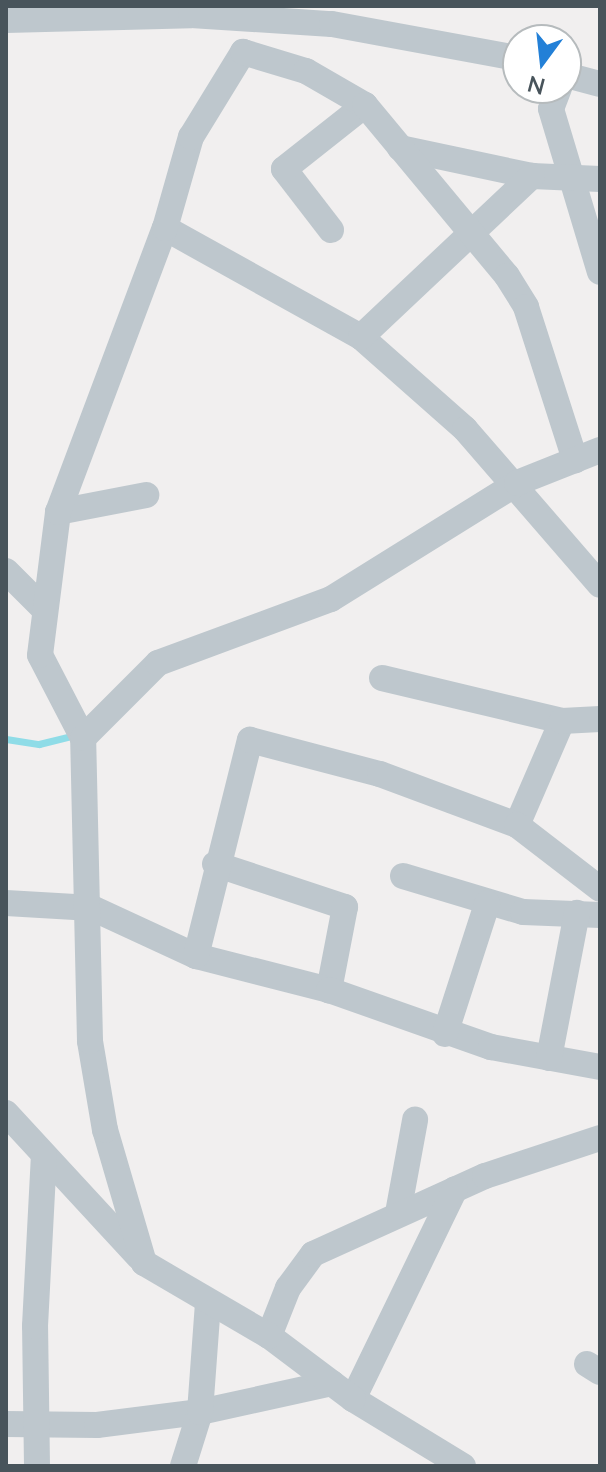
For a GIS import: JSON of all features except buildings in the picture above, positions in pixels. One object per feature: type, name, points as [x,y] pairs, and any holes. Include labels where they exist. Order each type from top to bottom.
[{"type":"street","points":[[6,20],[191,15],[332,24],[502,55]]},
{"type":"street","points":[[144,1263],[105,1130],[90,1041],[92,908],[83,738],[40,655],[43,608],[58,512],[165,228],[191,137],[243,52],[306,71],[365,105],[400,148],[526,307],[575,460]]},
{"type":"street","points":[[553,104],[551,109],[570,177],[600,272]]},
{"type":"street","points":[[331,230],[284,169],[365,105]]},
{"type":"street","points":[[400,148],[532,176],[600,179]]},
{"type":"street","points":[[361,337],[532,176]]},
{"type":"street","points":[[165,228],[361,337],[517,483],[600,585]]},
{"type":"street","points":[[83,738],[145,671],[331,599],[517,483],[600,450]]},
{"type":"street","points":[[58,512],[146,495]]},
{"type":"street","points":[[6,571],[43,608]]},
{"type":"street","points":[[382,678],[562,721],[600,719]]},
{"type":"street","points":[[517,825],[562,721]]},
{"type":"street","points":[[196,956],[215,864],[245,749],[255,740],[380,774],[517,825],[600,889]]},
{"type":"street","points":[[215,864],[345,907],[329,990]]},
{"type":"street","points":[[403,876],[487,904],[588,914],[549,1058]]},
{"type":"street","points":[[6,903],[92,908],[196,956],[329,990],[445,1034],[600,1067]]},
{"type":"street","points":[[445,1034],[487,904]]},
{"type":"street","points":[[6,1113],[144,1263],[269,1336],[353,1399],[463,1466]]},
{"type":"street","points":[[398,1213],[415,1120]]},
{"type":"street","points":[[269,1336],[288,1288],[313,1254],[455,1189],[600,1138]]},
{"type":"street","points":[[37,1466],[44,1155]]},
{"type":"street","points":[[353,1399],[455,1189]]},
{"type":"street","points":[[183,1466],[200,1412],[208,1303]]},
{"type":"street","points":[[6,1424],[97,1425],[200,1412],[332,1383]]},
{"type":"waterway","points":[[6,739],[39,744],[74,735]]}]
